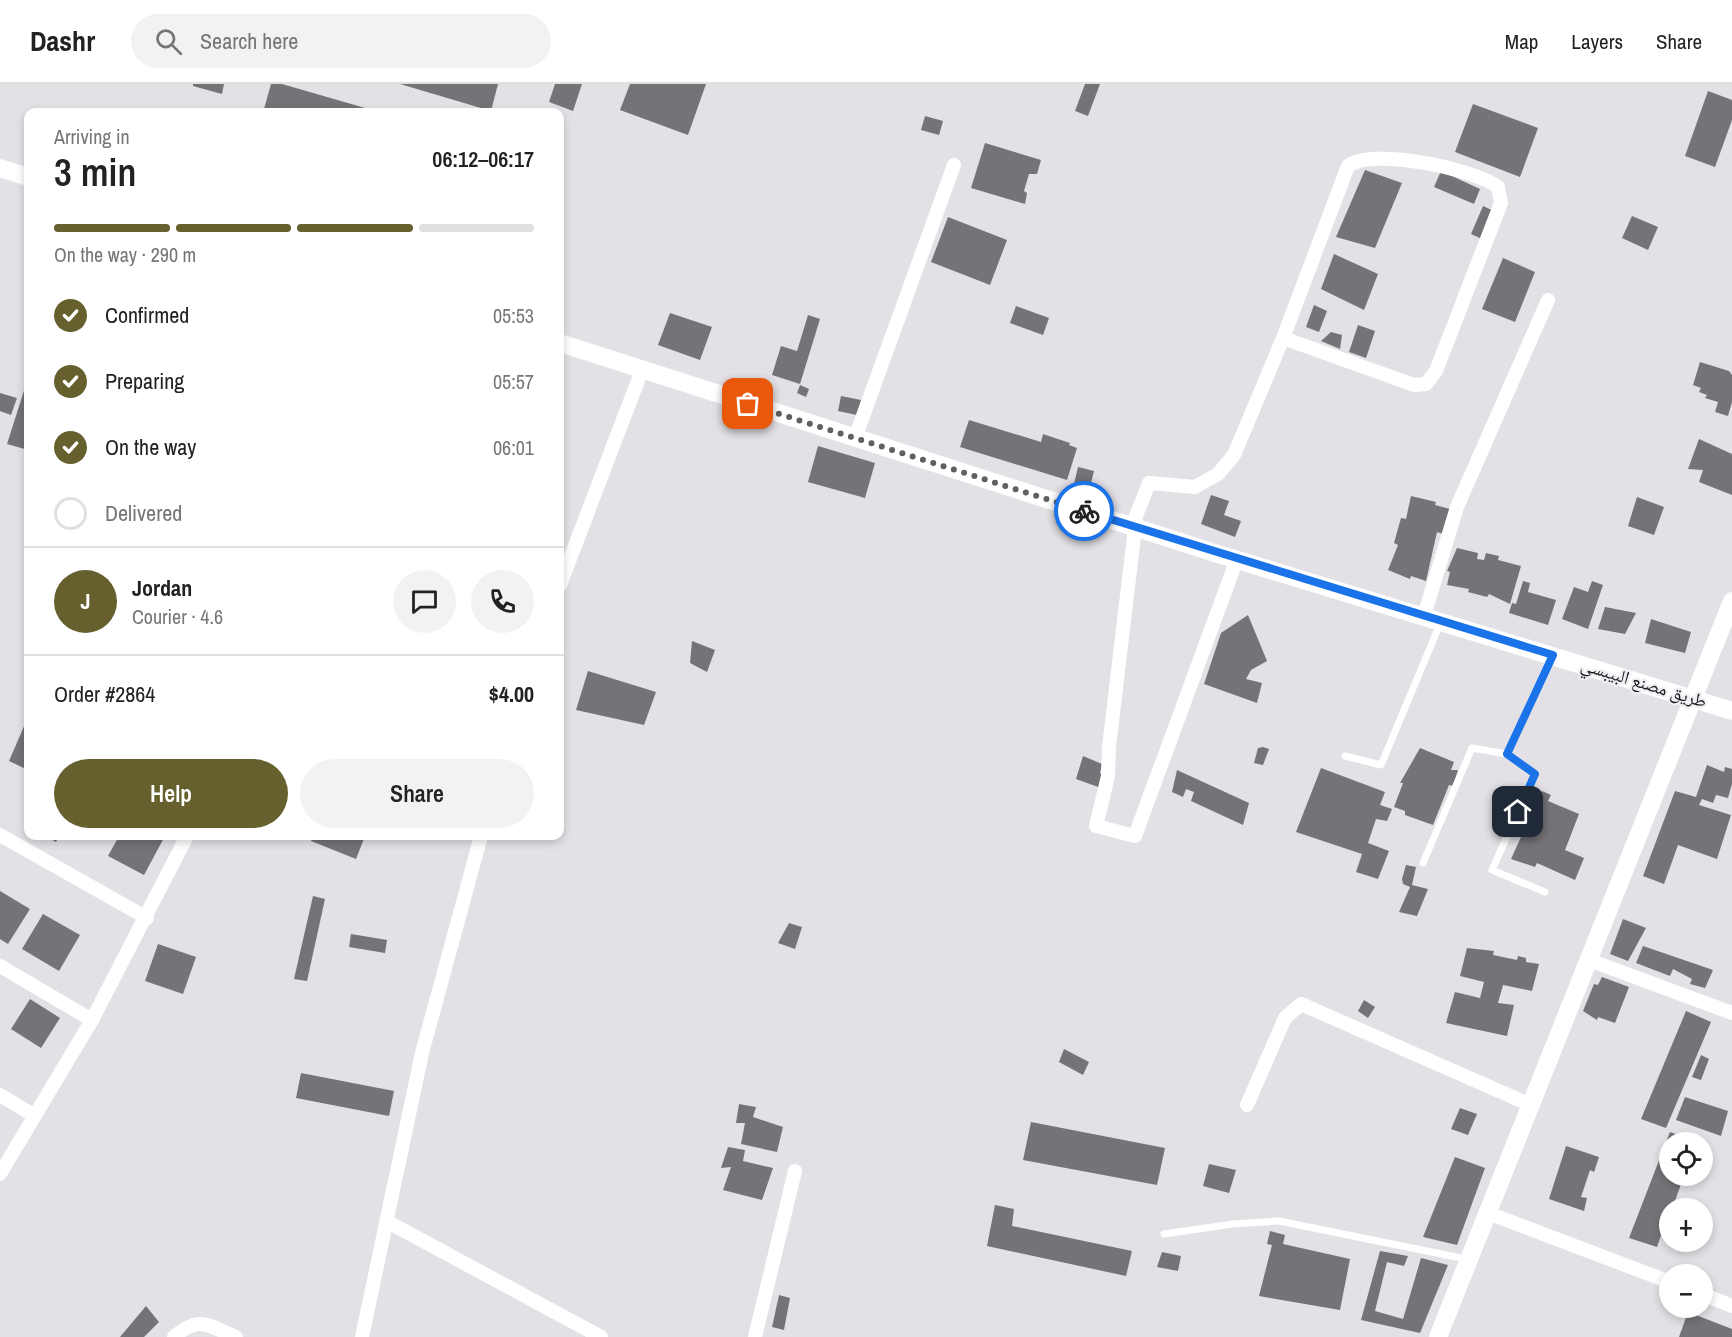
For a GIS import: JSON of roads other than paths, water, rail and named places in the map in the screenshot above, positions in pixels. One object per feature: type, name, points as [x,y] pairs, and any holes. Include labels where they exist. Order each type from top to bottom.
[{"type":"main road","points":[[0,168],[24,176]]},
{"type":"main road","name":"طريق مصنع البيبسي","points":[[564,344],[1133,527],[1732,711]]},
{"type":"main road","points":[[1438,1337],[1732,601]]},
{"type":"street","points":[[1237,559],[1135,836],[1096,826],[1108,776],[1133,527],[1149,483],[1195,487],[1228,466],[1283,338],[1345,171],[1352,163],[1400,160],[1430,163],[1498,187],[1501,203],[1436,371],[1426,384],[1414,385],[1283,338]]},
{"type":"street","points":[[855,438],[954,165]]},
{"type":"street","points":[[1432,619],[1457,507],[1548,300]]},
{"type":"street","points":[[564,575],[642,370]]},
{"type":"street","points":[[0,835],[147,918]]},
{"type":"street","points":[[0,1174],[92,1020],[147,918],[185,840]]},
{"type":"street","points":[[362,1337],[422,1053],[480,840]]},
{"type":"street","points":[[1589,960],[1732,1013]]},
{"type":"street","points":[[0,966],[92,1020]]},
{"type":"street","points":[[1247,1105],[1285,1018],[1301,1004],[1531,1105]]},
{"type":"street","points":[[0,1095],[35,1116]]},
{"type":"street","points":[[755,1337],[795,1171]]},
{"type":"street","points":[[1488,1213],[1659,1278]]},
{"type":"street","points":[[388,1222],[601,1337]]},
{"type":"street","points":[[1713,1298],[1732,1306]]},
{"type":"street","points":[[174,1337],[187,1325],[196,1322],[236,1337]]},
{"type":"lane","points":[[1345,756],[1381,765],[1432,619]]},
{"type":"lane","points":[[1507,754],[1553,655]]},
{"type":"lane","points":[[1423,862],[1472,748],[1507,754],[1535,774],[1492,870],[1545,892]]},
{"type":"lane","points":[[1164,1234],[1233,1224],[1279,1221],[1469,1260]]}]
